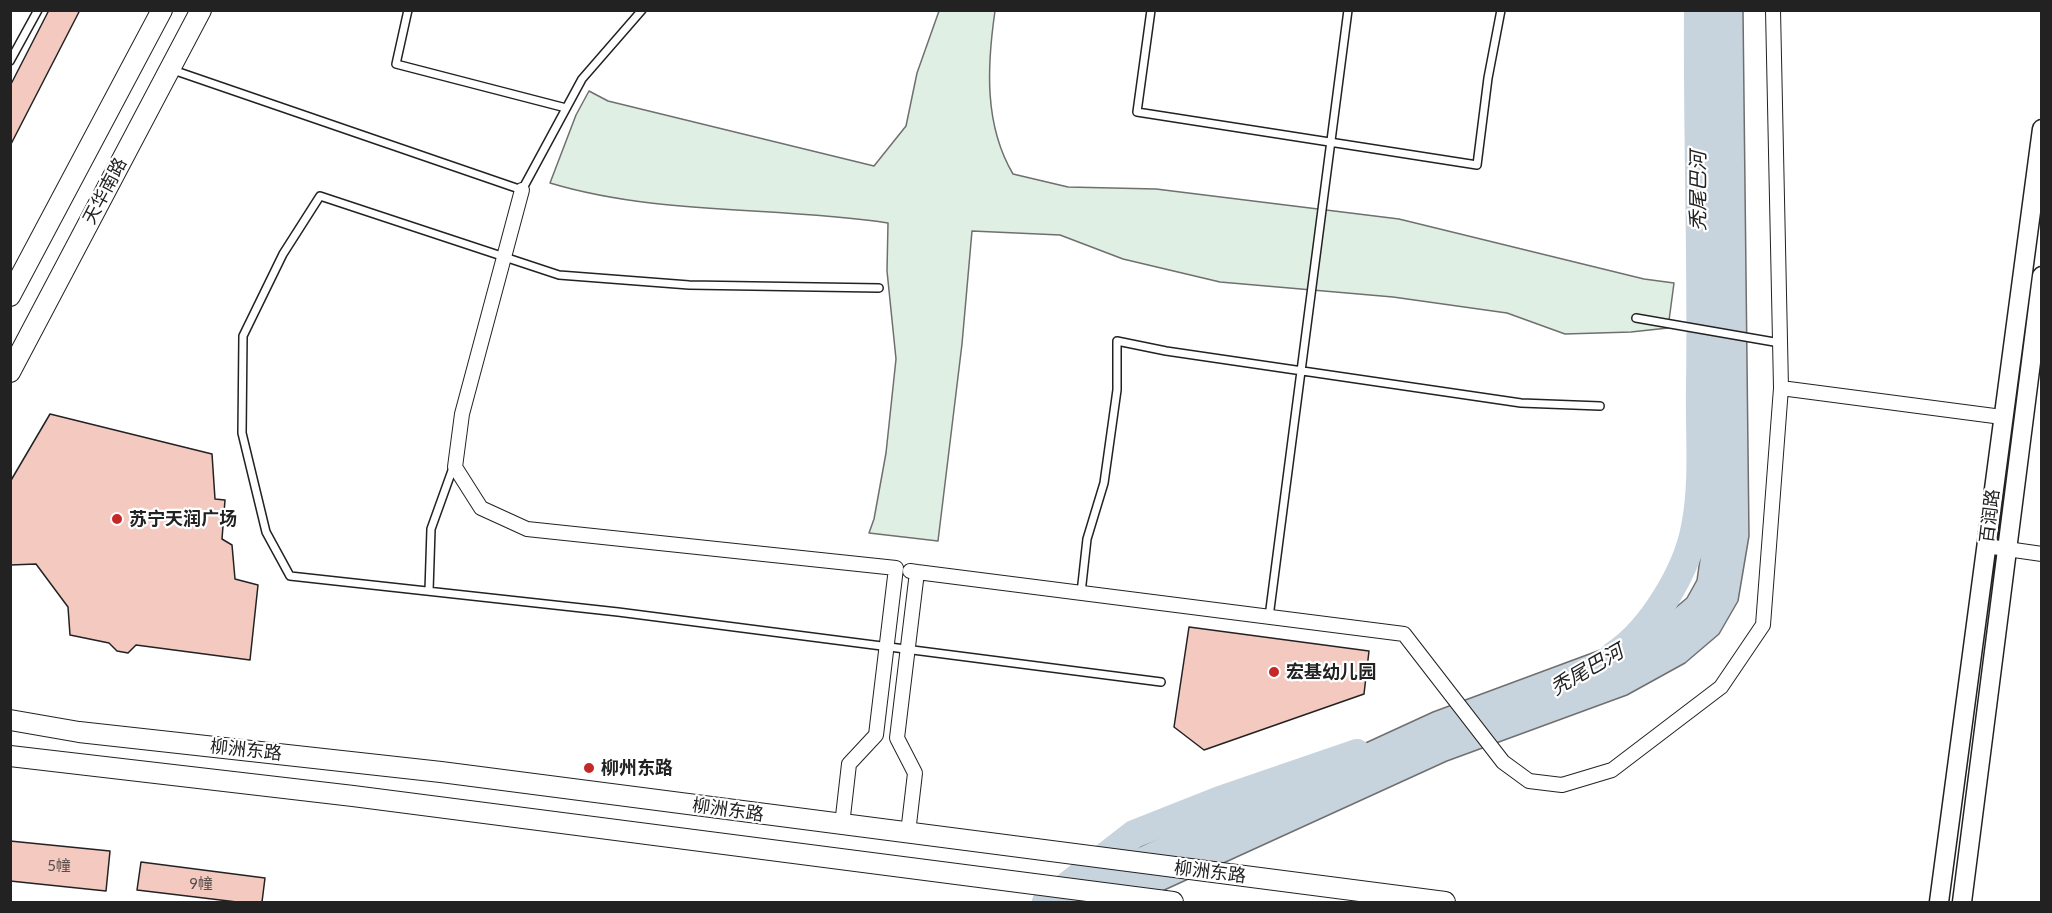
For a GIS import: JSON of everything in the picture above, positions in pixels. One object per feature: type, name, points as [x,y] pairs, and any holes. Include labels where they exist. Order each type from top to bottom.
[{"type":"main road","name":"天华南路","points":[[10,296],[162,10]]},
{"type":"main road","name":"天华南路","points":[[10,372],[201,10]]},
{"type":"main road","points":[[10,708],[79,732]]},
{"type":"main road","name":"柳洲东路","points":[[10,720],[79,732],[441,772],[1445,903]]},
{"type":"main road","points":[[10,748],[156,772]]},
{"type":"main road","points":[[10,756],[156,772]]},
{"type":"main road","name":"柳洲东路","points":[[156,772],[1168,902]]},
{"type":"street","points":[[522,190],[462,414],[455,467],[482,508],[527,529],[896,568],[1404,634],[1446,685],[1503,762],[1529,781],[1562,785],[1612,770],[1721,687],[1762,625],[1781,388],[1773,10]]},
{"type":"street","name":"百润路","points":[[1940,903],[2002,417],[2042,129]]},
{"type":"street","name":"百润路","points":[[1962,903],[2042,276]]},
{"type":"street","points":[[1781,388],[2002,417]]},
{"type":"street","points":[[1986,546],[2042,554]]},
{"type":"street","points":[[842,825],[849,764],[876,735],[896,568]]},
{"type":"street","points":[[908,833],[915,773],[897,738],[917,572]]},
{"type":"lane","points":[[10,61],[38,10]]},
{"type":"lane","points":[[408,10],[396,64],[566,108]]},
{"type":"lane","points":[[170,69],[522,190],[582,79],[642,10]]},
{"type":"lane","points":[[1151,10],[1137,112],[1477,165],[1488,78],[1501,10]]},
{"type":"lane","points":[[1269,616],[1303,371],[1348,10]]},
{"type":"lane","points":[[879,288],[689,285],[571,276],[320,196],[283,254],[243,336],[242,433],[266,532],[290,576],[618,612],[1161,682]]},
{"type":"lane","points":[[1636,318],[1659,324],[1780,343]]},
{"type":"lane","points":[[1081,593],[1088,539],[1104,483],[1109,448],[1117,390],[1117,341],[1166,351],[1521,403],[1600,406]]},
{"type":"lane","points":[[429,591],[431,529],[457,457]]},
{"type":"green space","points":[[939,11],[995,11],[990,53],[992,115],[997,136],[1013,174],[1068,187],[1156,189],[1399,219],[1644,279],[1674,283],[1668,328],[1631,332],[1565,334],[1507,313],[1393,297],[1220,282],[1123,259],[1060,235],[972,231],[962,344],[938,541],[869,533],[874,519],[886,453],[896,359],[887,271],[888,223],[633,201],[550,183],[576,115],[589,91],[608,101],[874,166],[906,126],[917,73]]},
{"type":"water","points":[[1699,11],[1743,11],[1749,536],[1738,601],[1719,634],[1685,663],[1627,695],[1447,761],[1138,902],[1049,902],[1104,863],[1433,712],[1611,646],[1662,619],[1687,598],[1697,580],[1704,531]]},
{"type":"building","points":[[49,10],[80,10],[10,146],[10,86]]},
{"type":"building","name":"苏宁天润广场","points":[[50,414],[212,454],[215,499],[225,500],[222,539],[232,545],[235,579],[258,585],[250,660],[136,645],[128,653],[117,651],[109,643],[70,635],[68,607],[36,564],[10,565],[10,482]]},
{"type":"building","name":"宏基幼儿园","points":[[1189,627],[1369,651],[1364,694],[1204,750],[1174,727]]},
{"type":"building","points":[[10,841],[110,851],[106,891],[10,881]]},
{"type":"building","points":[[141,862],[265,878],[262,902],[237,902],[137,890]]},
{"type":"waterway","name":"秃尾巴河","points":[[1614,655],[1628,644],[1654,616],[1676,581],[1691,544],[1698,510],[1700,457],[1698,10]]},
{"type":"waterway","name":"秃尾巴河","points":[[1046,902],[1134,834],[1220,800],[1357,753]]},
{"type":"place","name":"苏宁天润广场","points":[[117,519]]},
{"type":"place","name":"宏基幼儿园","points":[[1274,672]]},
{"type":"place","name":"柳州东路","points":[[589,768]]}]
